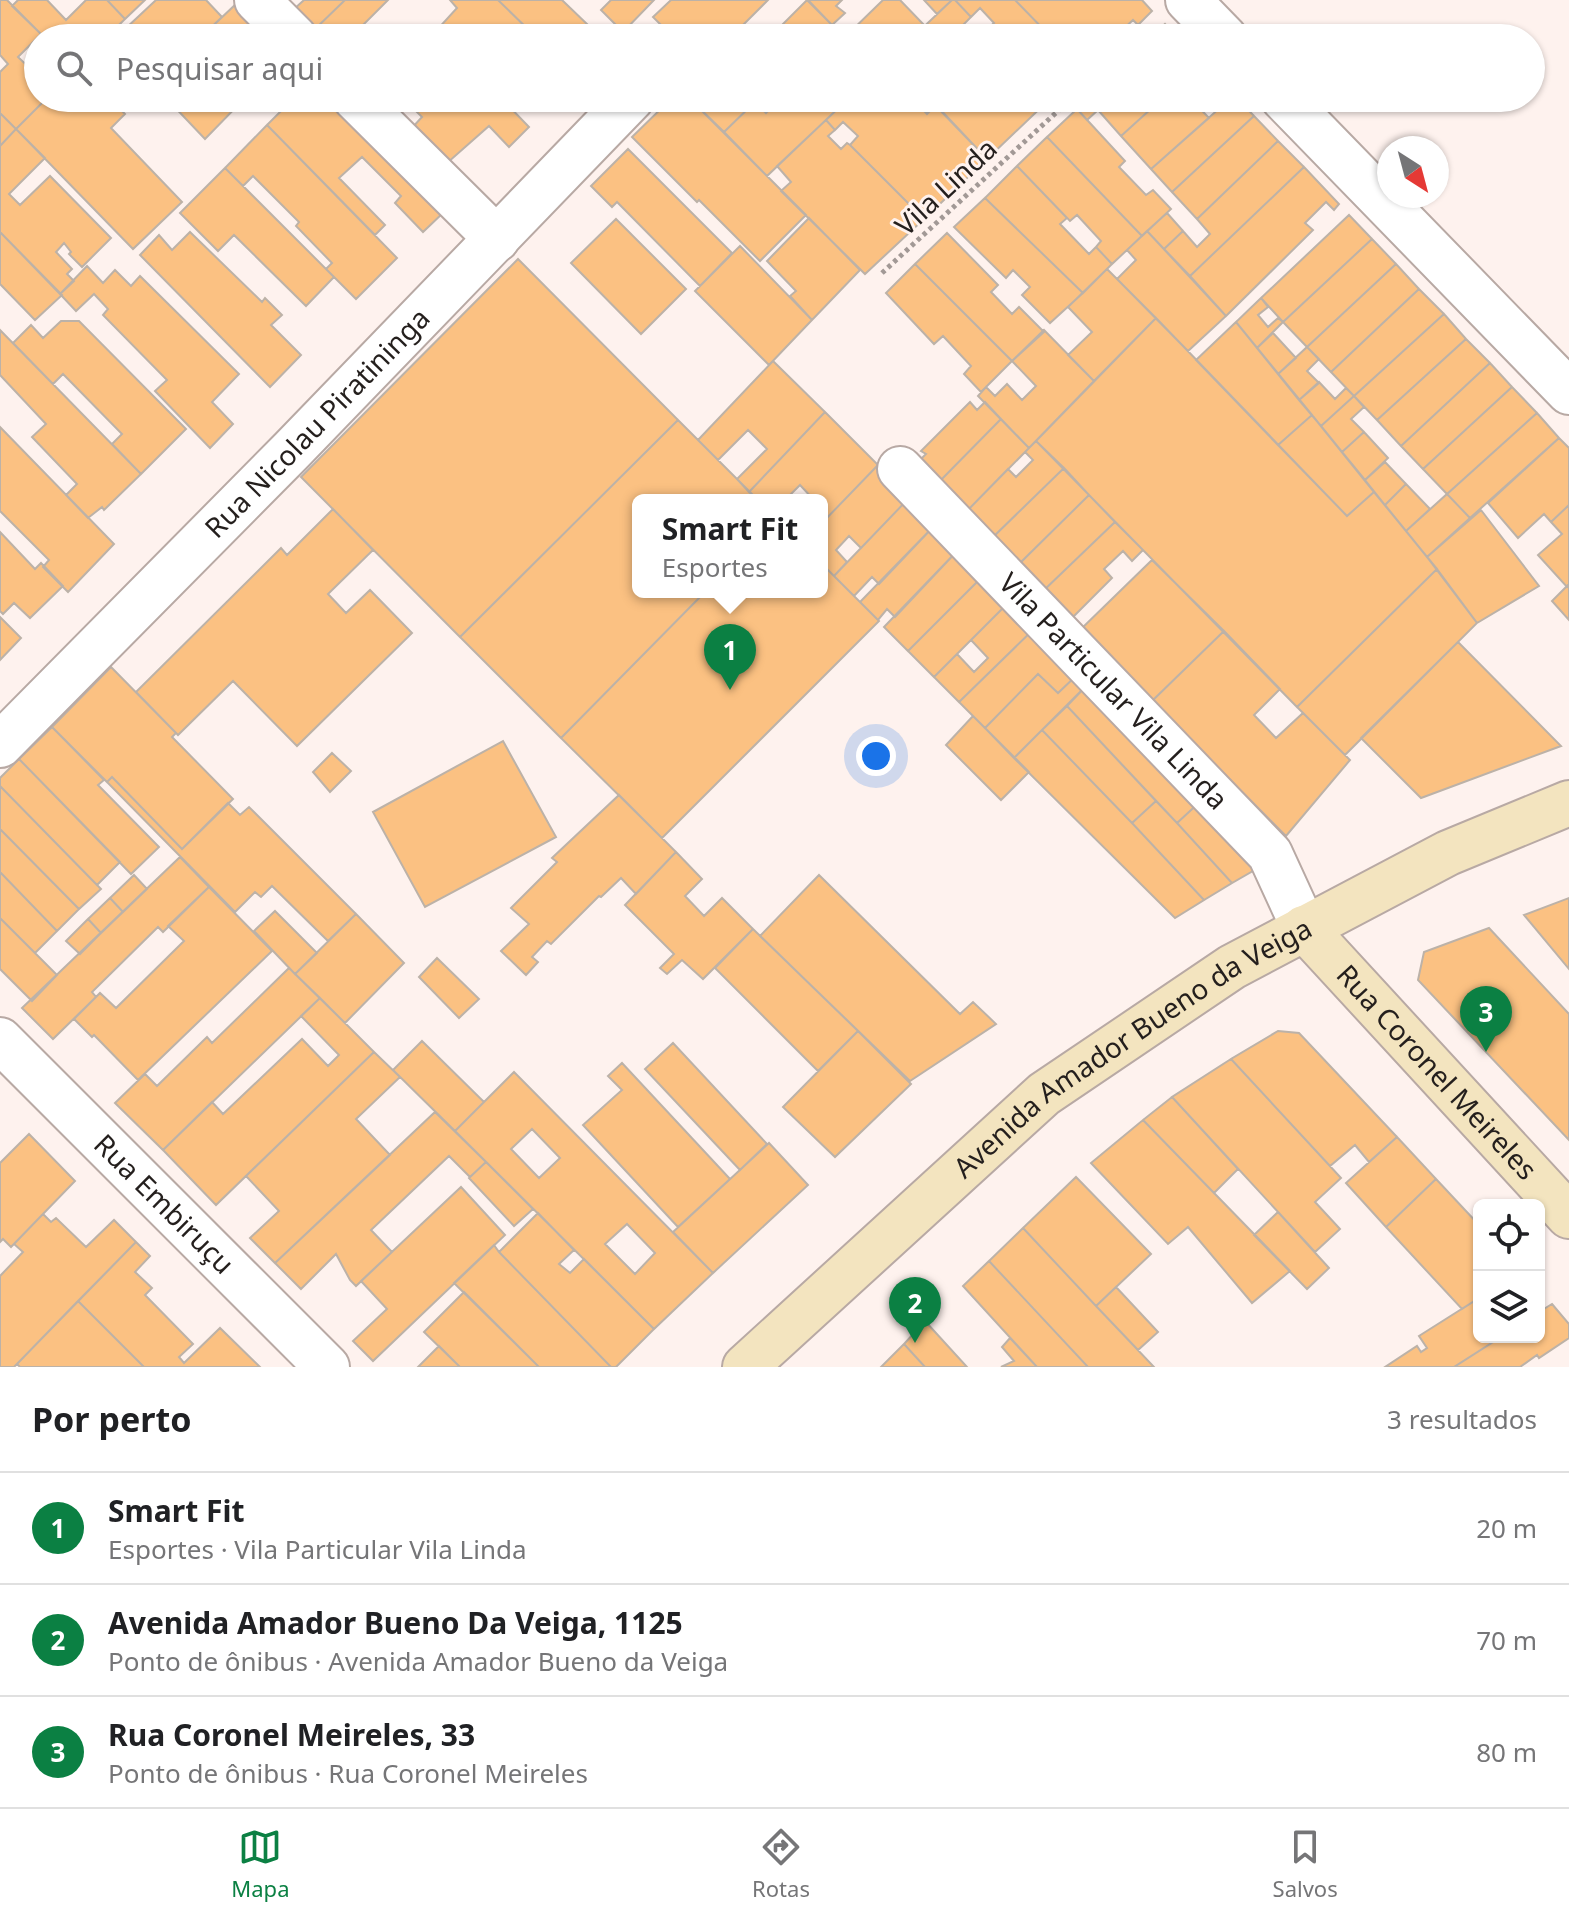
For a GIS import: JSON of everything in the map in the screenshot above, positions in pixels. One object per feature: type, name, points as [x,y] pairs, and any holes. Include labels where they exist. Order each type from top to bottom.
[{"type":"main road","name":"Avenida Amador Bueno da Veiga","points":[[745,1367],[1044,1094],[1232,967],[1448,853],[1569,803]]},
{"type":"main road","name":"Rua Coronel Meireles","points":[[1304,928],[1569,1216]]},
{"type":"street","points":[[257,0],[281,24]]},
{"type":"street","points":[[1188,0],[1211,24]]},
{"type":"street","points":[[369,112],[497,239]]},
{"type":"street","name":"Rua Nicolau Piratininga","points":[[0,745],[619,112]]},
{"type":"street","points":[[1297,112],[1569,392]]},
{"type":"street","name":"Vila Particular Vila Linda","points":[[900,469],[1270,854],[1304,928]]},
{"type":"street","name":"Rua Embiruçu","points":[[0,1040],[327,1367]]},
{"type":"path","name":"Vila Linda","points":[[882,273],[1057,112]]},
{"type":"building","points":[[0,0],[7,0],[31,24],[24,24],[24,51],[18,57],[24,63],[24,112],[33,112],[16,129],[0,113],[0,72],[8,64],[0,55]]},
{"type":"building","points":[[18,0],[47,0],[66,20],[86,0],[107,0],[125,19],[120,24],[31,24],[12,6]]},
{"type":"building","points":[[107,0],[145,0],[125,19]]},
{"type":"building","points":[[156,0],[206,0],[222,17],[215,24],[130,24]]},
{"type":"building","points":[[304,0],[345,0],[320,24],[306,24],[293,10]]},
{"type":"building","points":[[345,0],[388,0],[364,24],[320,24]]},
{"type":"building","points":[[450,0],[498,0],[523,24],[442,24],[457,8]]},
{"type":"building","points":[[498,0],[562,0],[587,24],[523,24]]},
{"type":"building","points":[[611,0],[654,0],[631,24],[615,24],[601,10]]},
{"type":"building","points":[[671,0],[768,0],[744,24],[660,24],[653,17]]},
{"type":"building","points":[[807,0],[831,24],[783,24]]},
{"type":"building","points":[[808,0],[842,0],[836,6],[845,13],[831,24]]},
{"type":"building","points":[[883,0],[900,0],[923,24],[858,24]]},
{"type":"building","points":[[924,0],[952,0],[937,14]]},
{"type":"building","points":[[952,0],[971,17],[964,24],[927,24]]},
{"type":"building","points":[[955,0],[1015,0],[1038,24],[993,24],[980,8],[971,17]]},
{"type":"building","points":[[1015,0],[1142,0],[1152,11],[1139,24],[1133,20],[1129,24],[1038,24]]},
{"type":"building","points":[[236,4],[256,24],[215,24]]},
{"type":"building","points":[[33,112],[123,112],[125,114],[111,128],[182,202],[133,249],[16,129]]},
{"type":"building","points":[[179,112],[231,112],[205,139]]},
{"type":"building","points":[[280,112],[346,112],[445,211],[423,232],[395,203],[401,196],[362,157],[339,178],[385,225],[375,235],[267,125]]},
{"type":"building","points":[[417,112],[515,112],[529,127],[509,147],[489,126],[446,164],[411,129],[422,117]]},
{"type":"building","points":[[658,112],[703,112],[806,215],[760,261],[632,137]]},
{"type":"building","points":[[703,112],[745,112],[724,132]]},
{"type":"building","points":[[745,112],[834,112],[767,176],[724,132]]},
{"type":"building","points":[[834,112],[943,112],[987,159],[924,219],[850,145],[858,136],[843,122],[835,130],[826,120]]},
{"type":"building","points":[[942,112],[1036,112],[987,159]]},
{"type":"building","points":[[1074,112],[1080,112],[1125,161],[1119,167],[1146,195],[1153,190],[1171,209],[1142,236],[1047,137]]},
{"type":"building","points":[[1080,112],[1096,112],[1087,120]]},
{"type":"building","points":[[1100,112],[1148,112],[1121,136]]},
{"type":"building","points":[[1148,112],[1203,112],[1209,118],[1151,169],[1121,136]]},
{"type":"building","points":[[1215,112],[1250,112],[1254,116],[1172,192],[1151,169]]},
{"type":"building","points":[[0,113],[16,129],[0,146]]},
{"type":"building","points":[[1254,116],[1278,141],[1197,219],[1172,192]]},
{"type":"building","points":[[826,120],[835,130],[828,136],[841,149],[847,143],[850,145],[924,219],[865,274],[781,191],[791,182],[777,166]]},
{"type":"building","points":[[267,125],[397,258],[356,299],[326,269],[332,263],[296,226],[299,222],[253,176],[243,186],[225,168]]},
{"type":"building","points":[[16,129],[45,158],[9,194],[20,205],[50,176],[111,238],[82,267],[69,254],[71,252],[64,243],[56,252],[72,269],[67,274],[74,281],[60,294],[0,232],[0,146]]},
{"type":"building","points":[[1047,137],[1142,236],[1112,264],[1096,247],[1101,241],[1077,215],[1070,221],[1017,166]]},
{"type":"building","points":[[1278,141],[1304,167],[1190,276],[1164,249],[1183,231],[1197,247],[1210,234],[1197,219]]},
{"type":"building","points":[[628,149],[732,253],[700,286],[617,202],[612,207],[591,186]]},
{"type":"building","points":[[1017,166],[1067,218],[1060,224],[1089,254],[1096,247],[1112,264],[1083,293],[985,198]]},
{"type":"building","points":[[1304,167],[1339,204],[1334,210],[1326,202],[1305,223],[1313,230],[1226,316],[1190,276]]},
{"type":"building","points":[[225,168],[334,277],[306,306],[234,235],[218,251],[180,213]]},
{"type":"building","points":[[985,198],[1083,293],[1050,323],[1022,295],[1030,287],[1013,270],[1006,278],[954,227]]},
{"type":"building","points":[[1167,213],[1183,231],[1164,249],[1147,231]]},
{"type":"building","points":[[1349,215],[1372,239],[1283,322],[1261,298]]},
{"type":"building","points":[[809,218],[860,270],[812,320],[790,296],[796,291],[767,261]]},
{"type":"building","points":[[616,219],[686,289],[641,334],[571,263]]},
{"type":"building","points":[[1147,231],[1226,316],[1188,351],[1117,279],[1136,260],[1127,250]]},
{"type":"building","points":[[0,232],[62,295],[35,320],[0,284]]},
{"type":"building","points":[[190,232],[262,302],[265,298],[282,315],[271,325],[301,355],[270,387],[140,255],[159,235],[172,250]]},
{"type":"building","points":[[947,233],[998,285],[991,292],[1012,314],[1019,307],[1044,332],[1012,361],[915,264]]},
{"type":"building","points":[[1372,239],[1396,264],[1307,347],[1283,322]]},
{"type":"building","points":[[740,246],[812,320],[769,365],[695,291]]},
{"type":"building","points":[[518,259],[678,420],[460,637],[301,477]]},
{"type":"building","points":[[915,264],[1012,361],[981,392],[964,374],[971,366],[943,336],[934,344],[886,293]]},
{"type":"building","points":[[1396,264],[1419,289],[1331,372],[1307,347]]},
{"type":"building","points":[[87,266],[103,283],[115,270],[131,286],[140,276],[239,374],[212,402],[233,424],[210,448],[155,391],[167,380],[103,315],[108,309],[94,294],[76,311],[60,294]]},
{"type":"building","points":[[1107,269],[1156,318],[1094,381],[1068,355],[1092,332],[1068,307]]},
{"type":"building","points":[[1419,289],[1444,314],[1354,396],[1331,372]]},
{"type":"building","points":[[1261,298],[1268,307],[1258,315],[1268,327],[1278,318],[1283,322],[1257,348],[1236,322]]},
{"type":"building","points":[[1444,314],[1466,339],[1377,420],[1354,396]]},
{"type":"building","points":[[1156,318],[1347,516],[1374,492],[1437,569],[1297,707],[1036,441]]},
{"type":"building","points":[[61,321],[79,321],[186,429],[141,474],[112,444],[122,434],[63,374],[53,384],[13,343],[31,325],[43,338]]},
{"type":"building","points":[[1236,322],[1312,415],[1278,445],[1196,360]]},
{"type":"building","points":[[0,330],[141,474],[104,510],[102,507],[88,518],[66,495],[77,484],[32,437],[46,424],[0,375]]},
{"type":"building","points":[[1044,330],[1094,381],[1029,448],[978,396],[986,387],[995,396],[1007,384],[1022,400],[1036,386],[1012,361]]},
{"type":"building","points":[[1273,333],[1296,358],[1278,374],[1257,348]]},
{"type":"building","points":[[1466,339],[1490,363],[1401,446],[1377,420]]},
{"type":"building","points":[[1307,347],[1319,359],[1307,371],[1319,383],[1299,400],[1278,374]]},
{"type":"building","points":[[773,361],[825,412],[749,492],[737,479],[767,449],[748,430],[718,460],[698,440]]},
{"type":"building","points":[[1490,363],[1512,387],[1423,469],[1401,446]]},
{"type":"building","points":[[1319,382],[1335,399],[1346,388],[1354,396],[1321,426],[1299,400]]},
{"type":"building","points":[[1512,387],[1537,413],[1447,494],[1423,469]]},
{"type":"building","points":[[1354,396],[1364,407],[1351,419],[1364,432],[1342,452],[1321,426]]},
{"type":"building","points":[[970,402],[977,410],[985,402],[1001,419],[936,485],[916,464],[926,454],[921,451]]},
{"type":"building","points":[[825,412],[878,465],[828,517],[828,494],[808,494],[800,485],[791,494],[749,492]]},
{"type":"building","points":[[1537,413],[1559,438],[1470,518],[1447,494]]},
{"type":"building","points":[[1312,415],[1374,492],[1347,516],[1278,445]]},
{"type":"building","points":[[1001,419],[1029,448],[964,514],[936,485]]},
{"type":"building","points":[[678,420],[752,494],[632,494],[632,598],[699,598],[561,738],[460,637]]},
{"type":"building","points":[[0,427],[114,544],[68,592],[43,567],[49,560],[0,511]]},
{"type":"building","points":[[1364,432],[1388,458],[1365,480],[1342,452]]},
{"type":"building","points":[[1559,438],[1569,448],[1569,505],[1551,522],[1544,514],[1518,538],[1488,503]]},
{"type":"building","points":[[1036,441],[1064,468],[990,540],[964,514],[1008,469],[1016,477],[1033,460],[1025,452]]},
{"type":"building","points":[[1385,462],[1406,484],[1385,505],[1365,480]]},
{"type":"building","points":[[878,465],[910,497],[861,548],[849,536],[836,550],[847,562],[834,576],[828,570],[828,517]]},
{"type":"building","points":[[1064,468],[1089,495],[1017,566],[990,540]]},
{"type":"building","points":[[1406,484],[1430,509],[1406,531],[1385,505]]},
{"type":"building","points":[[1447,494],[1470,518],[1427,557],[1406,531]]},
{"type":"building","points":[[1089,495],[1115,522],[1042,592],[1017,566]]},
{"type":"building","points":[[910,497],[936,524],[879,584],[872,577],[854,596],[834,576]]},
{"type":"building","points":[[1569,505],[1567,587],[1538,555],[1562,534],[1551,522]]},
{"type":"building","points":[[333,509],[373,550],[328,594],[346,613],[370,590],[412,633],[297,746],[233,681],[178,735],[136,692],[281,548],[287,555]]},
{"type":"building","points":[[1481,510],[1539,586],[1477,623],[1427,557]]},
{"type":"building","points":[[1115,522],[1143,550],[1132,561],[1123,551],[1104,569],[1112,578],[1070,620],[1042,592]]},
{"type":"building","points":[[936,524],[960,548],[895,617],[887,609],[878,620],[860,602]]},
{"type":"building","points":[[0,532],[35,569],[41,563],[63,586],[30,618],[14,603],[3,614],[0,611]]},
{"type":"building","points":[[960,548],[985,574],[908,651],[884,627]]},
{"type":"building","points":[[1152,560],[1224,631],[1152,701],[1080,630]]},
{"type":"building","points":[[1437,569],[1477,623],[1345,755],[1297,707]]},
{"type":"building","points":[[828,570],[879,621],[662,838],[561,738],[699,598],[828,598]]},
{"type":"building","points":[[985,574],[1011,600],[934,677],[908,651]]},
{"type":"building","points":[[1569,584],[1569,620],[1552,601]]},
{"type":"building","points":[[1011,600],[1037,626],[959,702],[934,677],[957,654],[974,672],[988,658],[971,640]]},
{"type":"building","points":[[0,617],[21,638],[0,660]]},
{"type":"building","points":[[1037,626],[1078,674],[1058,693],[1038,674],[985,728],[959,702]]},
{"type":"building","points":[[1224,631],[1280,689],[1254,715],[1276,738],[1303,713],[1350,760],[1286,836],[1152,701]]},
{"type":"building","points":[[1458,642],[1561,746],[1421,798],[1361,738]]},
{"type":"building","points":[[111,667],[176,733],[172,737],[233,799],[182,849],[112,777],[107,782],[52,727]]},
{"type":"building","points":[[1038,674],[1058,693],[1078,674],[1090,682],[1014,758],[985,728]]},
{"type":"building","points":[[1090,682],[1203,799],[1177,823],[1067,706]]},
{"type":"building","points":[[1067,706],[1156,801],[1132,823],[1042,730]]},
{"type":"building","points":[[973,716],[1029,772],[1001,800],[946,745]]},
{"type":"building","points":[[52,727],[104,780],[98,785],[159,847],[131,874],[19,759]]},
{"type":"building","points":[[1042,730],[1204,900],[1175,918],[1014,758]]},
{"type":"building","points":[[503,741],[556,837],[425,907],[373,812]]},
{"type":"building","points":[[332,753],[351,771],[330,792],[313,772]]},
{"type":"building","points":[[19,759],[120,862],[97,885],[0,786],[0,778]]},
{"type":"building","points":[[112,777],[182,849],[228,803],[240,815],[249,807],[356,914],[328,941],[272,886],[261,897],[255,892],[235,912],[107,782]]},
{"type":"building","points":[[0,786],[101,889],[79,909],[0,829]]},
{"type":"building","points":[[619,795],[676,852],[636,894],[621,878],[599,896],[551,944],[547,941],[532,957],[538,962],[526,975],[501,951],[529,924],[511,908],[557,862],[552,858]]},
{"type":"building","points":[[1203,799],[1265,864],[1232,883],[1177,823]]},
{"type":"building","points":[[1156,801],[1232,883],[1204,900],[1132,823]]},
{"type":"building","points":[[0,829],[79,909],[57,931],[0,872]]},
{"type":"building","points":[[676,852],[702,879],[685,896],[704,916],[722,898],[753,929],[703,979],[682,960],[667,974],[660,968],[674,954],[625,905]]},
{"type":"building","points":[[180,857],[209,887],[163,932],[158,927],[92,992],[96,997],[53,1039],[22,1008]]},
{"type":"building","points":[[0,872],[57,931],[35,953],[0,918]]},
{"type":"building","points":[[134,875],[147,889],[123,912],[110,898]]},
{"type":"building","points":[[819,875],[960,1014],[973,1002],[996,1024],[910,1081],[760,936]]},
{"type":"building","points":[[209,887],[272,951],[138,1080],[74,1019],[100,993],[116,1008],[184,941],[168,926]]},
{"type":"building","points":[[110,898],[123,912],[101,933],[88,919]]},
{"type":"building","points":[[1569,898],[1569,969],[1524,915]]},
{"type":"building","points":[[275,911],[317,953],[295,974],[254,931]]},
{"type":"building","points":[[356,914],[404,963],[345,1023],[295,974]]},
{"type":"building","points":[[0,918],[57,975],[32,1001],[0,969]]},
{"type":"building","points":[[88,919],[101,933],[80,954],[66,941]]},
{"type":"building","points":[[1489,928],[1569,1014],[1569,1140],[1418,980],[1424,952]]},
{"type":"building","points":[[753,929],[858,1031],[818,1071],[715,968]]},
{"type":"building","points":[[437,958],[479,999],[459,1018],[419,977]]},
{"type":"building","points":[[289,968],[320,998],[163,1150],[115,1103],[145,1074],[157,1086],[207,1037],[212,1043]]},
{"type":"building","points":[[320,998],[374,1052],[216,1205],[163,1150],[212,1102],[223,1114],[302,1039],[328,1066],[339,1055],[301,1016]]},
{"type":"building","points":[[858,1031],[911,1084],[835,1157],[783,1107]]},
{"type":"building","points":[[1278,1031],[1299,1033],[1397,1137],[1369,1162],[1355,1145],[1330,1166],[1231,1059]]},
{"type":"building","points":[[422,1041],[484,1102],[455,1131],[393,1070]]},
{"type":"building","points":[[673,1043],[767,1144],[740,1170],[645,1069]]},
{"type":"building","points":[[374,1052],[400,1077],[356,1119],[390,1155],[275,1263],[250,1238],[279,1211],[246,1176]]},
{"type":"building","points":[[1231,1059],[1341,1178],[1315,1202],[1340,1229],[1315,1252],[1172,1097]]},
{"type":"building","points":[[622,1063],[730,1179],[678,1227],[583,1125],[622,1090],[608,1076]]},
{"type":"building","points":[[514,1072],[713,1273],[654,1329],[455,1131]],"holes":[[[532,1129],[560,1158],[539,1178],[511,1149]],[[627,1224],[655,1253],[635,1274],[605,1244]]]},
{"type":"building","points":[[1172,1097],[1238,1169],[1214,1193],[1143,1120]]},
{"type":"building","points":[[435,1112],[486,1162],[470,1177],[449,1156],[371,1230],[392,1252],[356,1286],[336,1254],[301,1289],[275,1263]]},
{"type":"building","points":[[1143,1120],[1290,1271],[1252,1303],[1188,1227],[1168,1244],[1091,1163]]},
{"type":"building","points":[[29,1134],[75,1181],[11,1247],[3,1239],[0,1242],[0,1163]]},
{"type":"building","points":[[1397,1137],[1436,1179],[1386,1227],[1346,1183]]},
{"type":"building","points":[[769,1143],[808,1185],[713,1273],[673,1232]]},
{"type":"building","points":[[486,1162],[533,1209],[514,1226],[469,1178]]},
{"type":"building","points":[[1076,1177],[1151,1254],[1096,1306],[1023,1228]]},
{"type":"building","points":[[1436,1179],[1473,1219],[1473,1302],[1462,1309],[1386,1227]]},
{"type":"building","points":[[461,1187],[505,1235],[373,1361],[353,1341],[387,1309],[361,1281]]},
{"type":"building","points":[[1278,1212],[1329,1268],[1307,1289],[1254,1235]]},
{"type":"building","points":[[538,1213],[574,1250],[559,1264],[570,1273],[584,1259],[654,1329],[616,1367],[611,1367],[499,1252]]},
{"type":"building","points":[[43,1214],[51,1222],[56,1218],[86,1247],[114,1220],[136,1242],[14,1367],[0,1367],[0,1276],[23,1252],[14,1244]]},
{"type":"building","points":[[1023,1228],[1154,1367],[1088,1367],[989,1261]]},
{"type":"building","points":[[136,1242],[150,1256],[135,1272],[152,1288],[145,1295],[193,1344],[179,1357],[184,1363],[220,1328],[260,1367],[144,1367],[78,1301]]},
{"type":"building","points":[[494,1245],[611,1367],[539,1367],[454,1283]]},
{"type":"building","points":[[989,1261],[1088,1367],[1037,1367],[963,1286]]},
{"type":"building","points":[[1116,1287],[1158,1332],[1138,1350],[1096,1306]]},
{"type":"building","points":[[464,1292],[539,1367],[460,1367],[424,1332]]},
{"type":"building","points":[[78,1301],[144,1367],[20,1367],[17,1364]]},
{"type":"building","points":[[1473,1302],[1473,1343],[1492,1343],[1454,1367],[1385,1367],[1417,1346],[1421,1352],[1427,1348],[1419,1336]]},
{"type":"building","points":[[1552,1304],[1569,1324],[1569,1338],[1539,1358],[1537,1355],[1520,1367],[1454,1367],[1492,1343],[1545,1343],[1545,1308]]},
{"type":"building","points":[[925,1321],[967,1367],[925,1367],[904,1344]]},
{"type":"building","points":[[1010,1338],[1037,1367],[1001,1367],[1014,1361],[1002,1347]]},
{"type":"building","points":[[904,1344],[925,1367],[881,1367]]},
{"type":"building","points":[[439,1346],[460,1367],[418,1367]]},
{"type":"place","name":"Smart Fit","points":[[730,690]]},
{"type":"place","name":"Rua Coronel Meireles, 33","points":[[1486,1052]]},
{"type":"place","name":"Avenida Amador Bueno Da Veiga, 1125","points":[[915,1343]]}]
